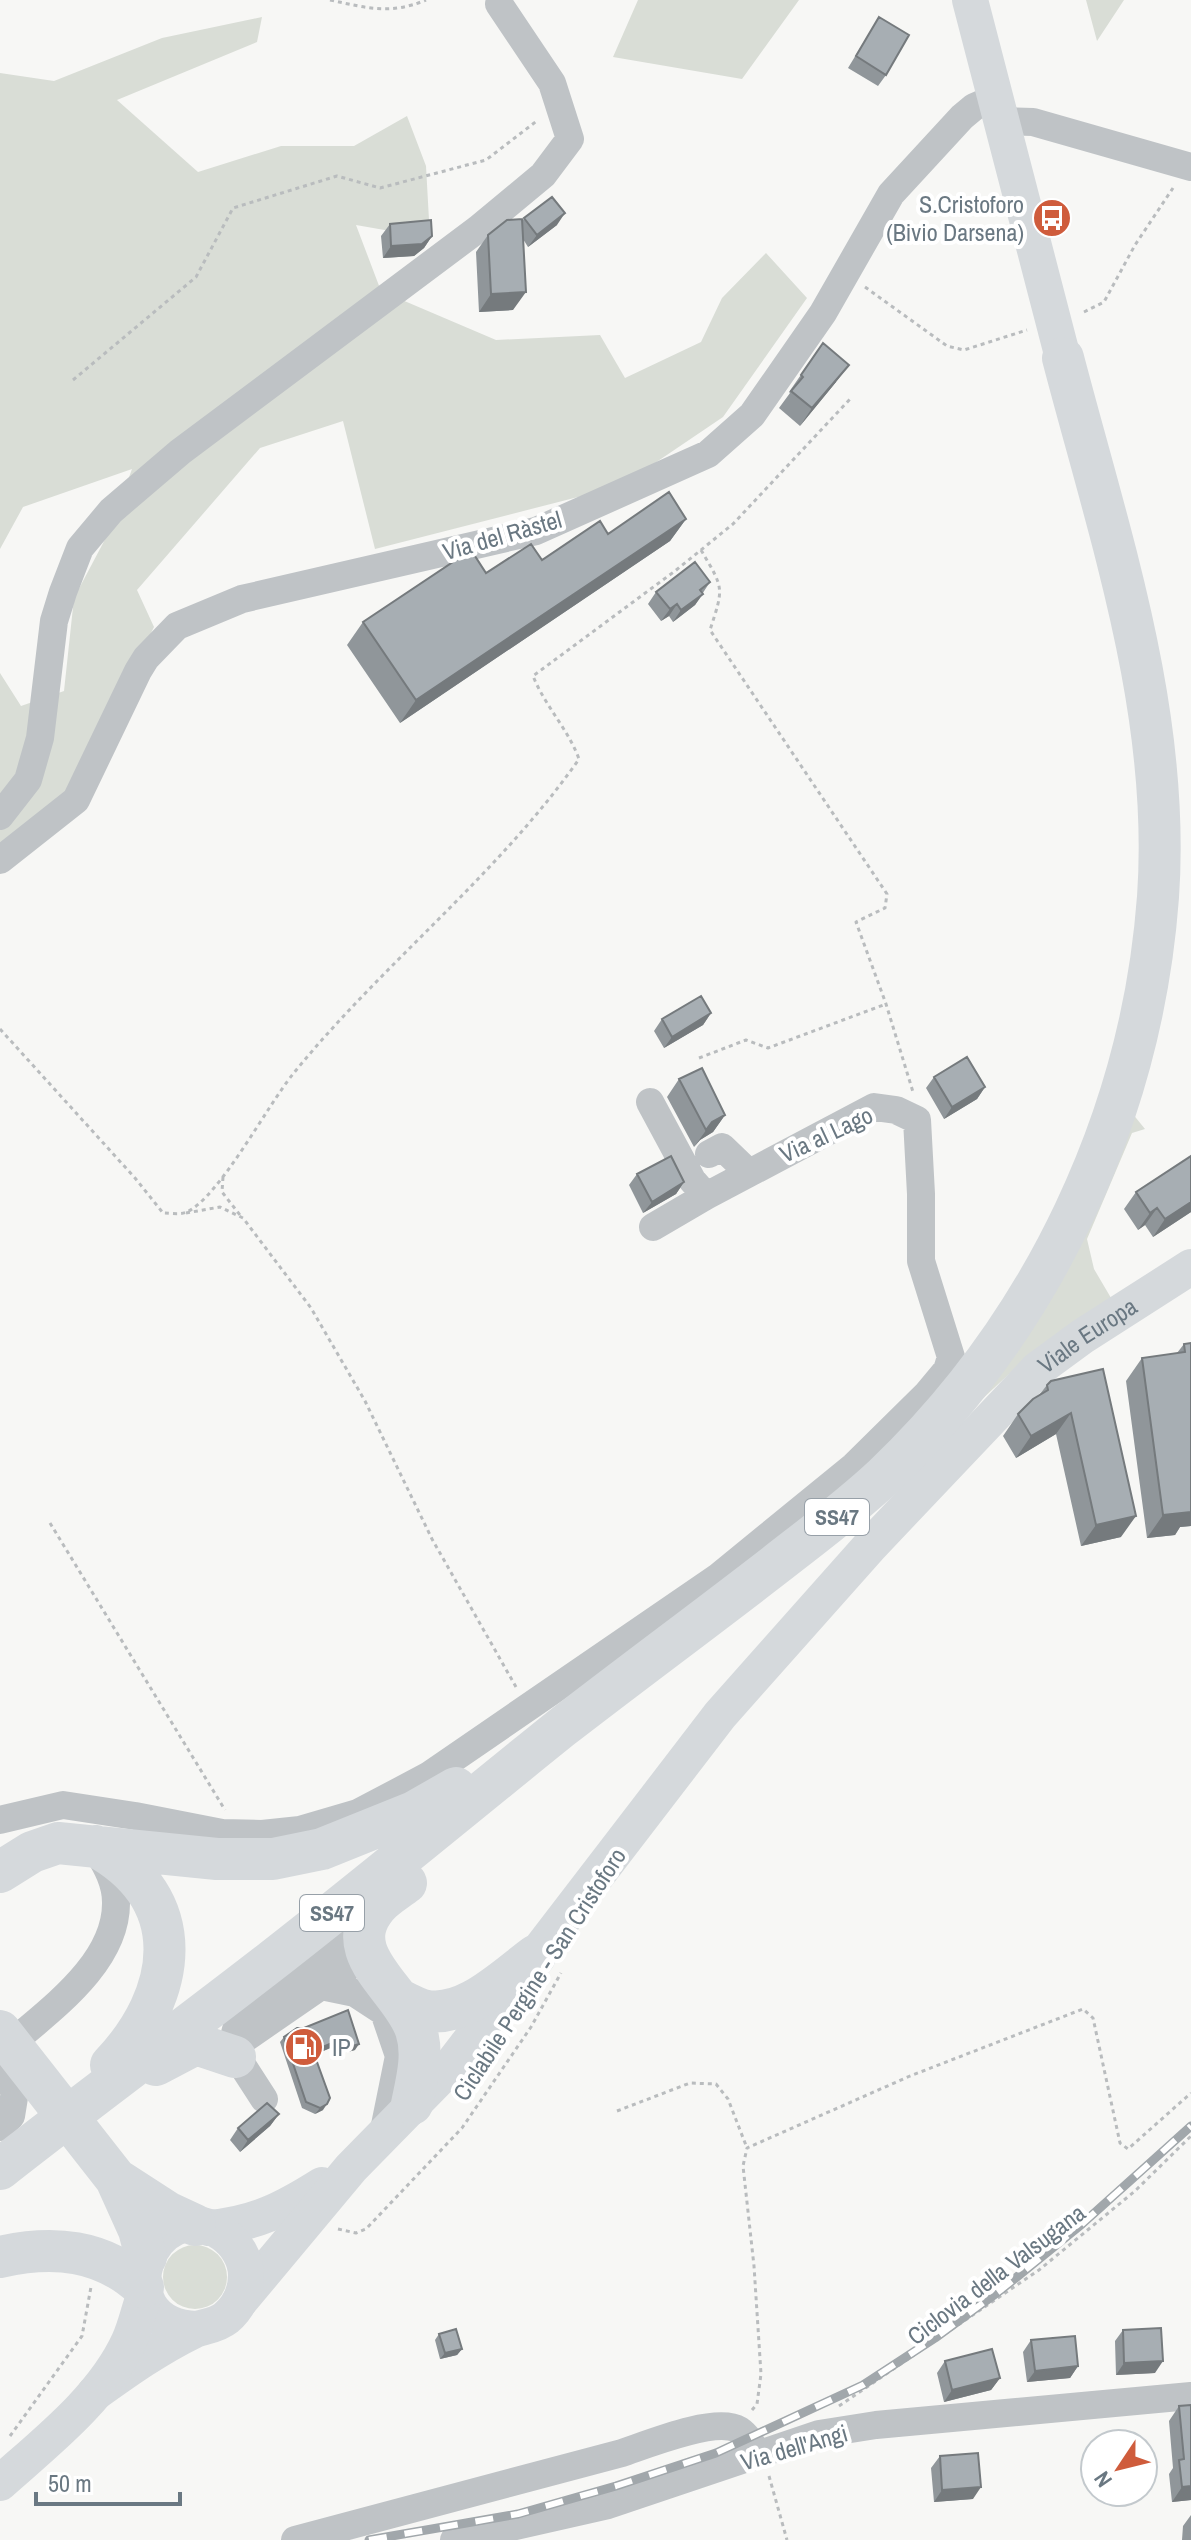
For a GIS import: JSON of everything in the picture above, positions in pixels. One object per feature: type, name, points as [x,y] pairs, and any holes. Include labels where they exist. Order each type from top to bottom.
[{"type":"highway","name":"SS47","points":[[0,2169],[272,1961],[565,1725],[883,1478],[929,1431],[975,1375],[1040,1278],[1073,1218],[1098,1163],[1138,1034],[1158,897],[1159,822],[1155,753],[1143,675],[1063,358]]},
{"type":"highway","points":[[0,1872],[32,1852],[58,1843],[217,1859],[273,1859],[322,1849],[414,1812],[451,1792],[489,1765],[565,1725]]},
{"type":"highway","points":[[412,2104],[419,2068],[416,2031],[400,2000],[374,1967],[363,1941],[363,1932],[378,1906],[494,1811],[565,1725]]},
{"type":"highway","points":[[46,2133],[132,2043],[158,1995],[162,1979],[165,1948],[153,1901],[122,1863],[95,1846]]},
{"type":"highway","points":[[400,2000],[424,2010],[458,2008],[551,1959]]},
{"type":"highway","points":[[13,2031],[128,2193],[139,2230],[145,2279]]},
{"type":"highway","points":[[94,2097],[196,2044],[233,2052]]},
{"type":"highway","points":[[128,2193],[202,2226]]},
{"type":"highway","points":[[0,2257],[31,2252],[78,2251],[145,2279]]},
{"type":"main road","name":"SS47","points":[[970,0],[1063,358]]},
{"type":"main road","name":"Viale Europa","points":[[351,2168],[551,1959],[720,1715],[871,1545],[1038,1369],[1083,1336],[1191,1267]]},
{"type":"main road","points":[[95,2393],[129,2342],[152,2246],[171,2231],[254,2220],[282,2210],[351,2168]]},
{"type":"main road","points":[[0,2483],[95,2393],[149,2354],[196,2329],[222,2321],[351,2168]]},
{"type":"main road","points":[[202,2226],[231,2241],[242,2257],[246,2276],[240,2301]]},
{"type":"main road","points":[[145,2279],[154,2310],[169,2322],[196,2329]]},
{"type":"street","points":[[0,816],[28,780],[40,738],[54,621],[80,548],[111,511],[180,452],[478,229],[543,175],[570,139],[552,83],[499,4]]},
{"type":"street","name":"Via del Ràstel","points":[[0,860],[76,800],[138,671],[146,658],[177,626],[242,599],[536,531],[708,454],[752,415],[823,313],[891,194],[974,107],[1000,109]]},
{"type":"street","points":[[1000,109],[1033,122],[1189,166]]},
{"type":"street","points":[[650,1102],[692,1180],[706,1196]]},
{"type":"street","name":"Via al Lago","points":[[653,1227],[748,1172],[874,1107],[896,1110],[917,1120]]},
{"type":"street","points":[[0,1820],[63,1805],[222,1833],[262,1834],[300,1830],[358,1813],[428,1776],[718,1577],[854,1466],[947,1370],[951,1357],[921,1261],[917,1120]]},
{"type":"street","points":[[709,1154],[722,1147],[748,1172]]},
{"type":"street","points":[[13,2031],[85,1976],[108,1939],[116,1903],[111,1874],[95,1846]]},
{"type":"street","points":[[233,2052],[350,1966],[359,1955],[363,1941],[349,1941],[237,2026],[233,2052],[264,2099]]},
{"type":"street","points":[[321,1986],[355,1993],[384,2012],[399,2056],[383,2135]]},
{"type":"street","points":[[0,2070],[15,2091],[11,2116],[0,2127]]},
{"type":"street","name":"Via dell'Angi","points":[[454,2540],[608,2505],[819,2434],[876,2425],[1191,2396]]},
{"type":"street","points":[[295,2540],[719,2426],[737,2429],[758,2455]]},
{"type":"path","points":[[330,0],[380,11],[407,8],[426,0]]},
{"type":"path","points":[[73,380],[196,277],[233,208],[337,176],[380,188],[486,160],[560,103]]},
{"type":"path","points":[[1084,312],[1104,302],[1135,245],[1189,166]]},
{"type":"path","points":[[846,273],[953,349],[964,350],[1030,329]]},
{"type":"path","points":[[184,1213],[209,1197],[291,1076],[339,1020],[552,797],[579,759],[572,739],[540,694],[533,676],[733,524],[851,398]]},
{"type":"path","points":[[701,550],[721,582],[721,601],[710,630],[887,894],[885,908],[856,922],[911,1080],[917,1120]]},
{"type":"path","points":[[699,1058],[746,1040],[768,1048],[886,1004]]},
{"type":"path","points":[[0,1031],[135,1178],[163,1213],[220,1207],[243,1218]]},
{"type":"path","points":[[224,1173],[222,1192],[311,1308],[365,1401],[432,1539],[528,1707]]},
{"type":"path","points":[[50,1523],[226,1807],[222,1833]]},
{"type":"path","name":"Ciclabile Pergine - San Cristoforo","points":[[338,2229],[356,2233],[366,2229],[462,2128],[531,2027],[551,1959]]},
{"type":"path","points":[[747,2148],[910,2076],[1083,2009],[1093,2018],[1120,2143],[1128,2149],[1191,2093]]},
{"type":"path","points":[[617,2111],[690,2083],[716,2084],[728,2099],[747,2148],[743,2166],[761,2374],[757,2404],[737,2429]]},
{"type":"path","name":"Ciclovia della Valsugana","points":[[819,2434],[836,2408],[908,2362],[1039,2270],[1135,2191],[1191,2136]]},
{"type":"path","points":[[8,2439],[82,2336],[91,2283]]},
{"type":"path","points":[[758,2455],[771,2479],[787,2540]]},
{"type":"shaded area","points":[[638,0],[799,0],[742,79],[613,57]]},
{"type":"shaded area","points":[[1086,0],[1124,0],[1097,41]]},
{"type":"shaded area","points":[[262,17],[257,42],[117,100],[198,172],[281,146],[354,146],[407,116],[426,166],[430,238],[356,225],[381,291],[496,340],[600,335],[625,378],[701,342],[722,298],[766,253],[807,298],[723,417],[621,486],[375,549],[343,421],[260,448],[137,590],[154,627],[65,805],[0,852],[0,673],[21,706],[64,691],[74,598],[110,530],[132,469],[23,507],[0,549],[0,73],[54,81],[162,38]]},
{"type":"shaded area","points":[[1132,1113],[1145,1129],[1132,1133],[1087,1239],[1094,1269],[1114,1303],[1009,1374],[978,1403],[976,1401]]},
{"type":"shaded area","points":[[189,2245],[201,2245],[218,2254],[225,2265],[225,2289],[218,2300],[201,2309],[189,2309],[177,2304],[168,2295],[163,2283],[163,2271],[168,2259],[177,2250]]},
{"type":"building","points":[[879,17],[909,35],[886,75],[856,56]]},
{"type":"building","points":[[552,197],[565,213],[537,235],[524,218]]},
{"type":"building","points":[[522,219],[526,292],[491,294],[488,235],[507,220]]},
{"type":"building","points":[[431,220],[432,236],[422,244],[391,246],[390,224]]},
{"type":"building","points":[[823,343],[849,365],[812,408],[791,391]]},
{"type":"building","points":[[669,492],[686,519],[416,700],[363,622],[471,550],[486,573],[531,544],[542,560],[600,521],[608,534]]},
{"type":"building","points":[[695,562],[710,582],[700,590],[703,594],[681,610],[677,604],[670,609],[656,592]]},
{"type":"building","points":[[701,996],[711,1013],[672,1037],[662,1019]]},
{"type":"building","points":[[967,1057],[985,1087],[952,1107],[934,1077]]},
{"type":"building","points":[[702,1068],[725,1115],[712,1122],[706,1130],[679,1079]]},
{"type":"building","points":[[671,1156],[684,1182],[652,1202],[637,1174]]},
{"type":"building","points":[[1191,1156],[1191,1202],[1165,1219],[1157,1208],[1150,1213],[1136,1192]]},
{"type":"building","points":[[1191,1343],[1191,1512],[1163,1515],[1142,1358],[1185,1352],[1184,1344]]},
{"type":"building","points":[[1103,1369],[1136,1516],[1096,1525],[1071,1413],[1031,1436],[1018,1414],[1048,1390],[1047,1385],[1051,1381]]},
{"type":"building","points":[[348,2010],[359,2044],[344,2049],[339,2040],[313,2051],[330,2098],[320,2108],[306,2102],[284,2037],[297,2028]]},
{"type":"building","points":[[267,2103],[279,2114],[248,2140],[238,2128]]},
{"type":"building","points":[[1161,2328],[1163,2361],[1124,2363],[1123,2330]]},
{"type":"building","points":[[456,2329],[462,2349],[445,2353],[439,2334]]},
{"type":"building","points":[[1075,2336],[1078,2366],[1035,2371],[1031,2340]]},
{"type":"building","points":[[992,2349],[1000,2378],[952,2390],[945,2361]]},
{"type":"building","points":[[1191,2405],[1191,2486],[1182,2487],[1179,2460],[1184,2459],[1179,2406]]},
{"type":"building","points":[[978,2453],[981,2487],[942,2490],[940,2456]]},
{"type":"railway","points":[[369,2540],[518,2514],[616,2486],[716,2453],[863,2385],[1002,2289],[1082,2224],[1191,2126]]},
{"type":"place","name":"S.Cristoforo (Bivio Darsena)","points":[[1052,218]]},
{"type":"place","name":"IP","points":[[304,2047]]}]
